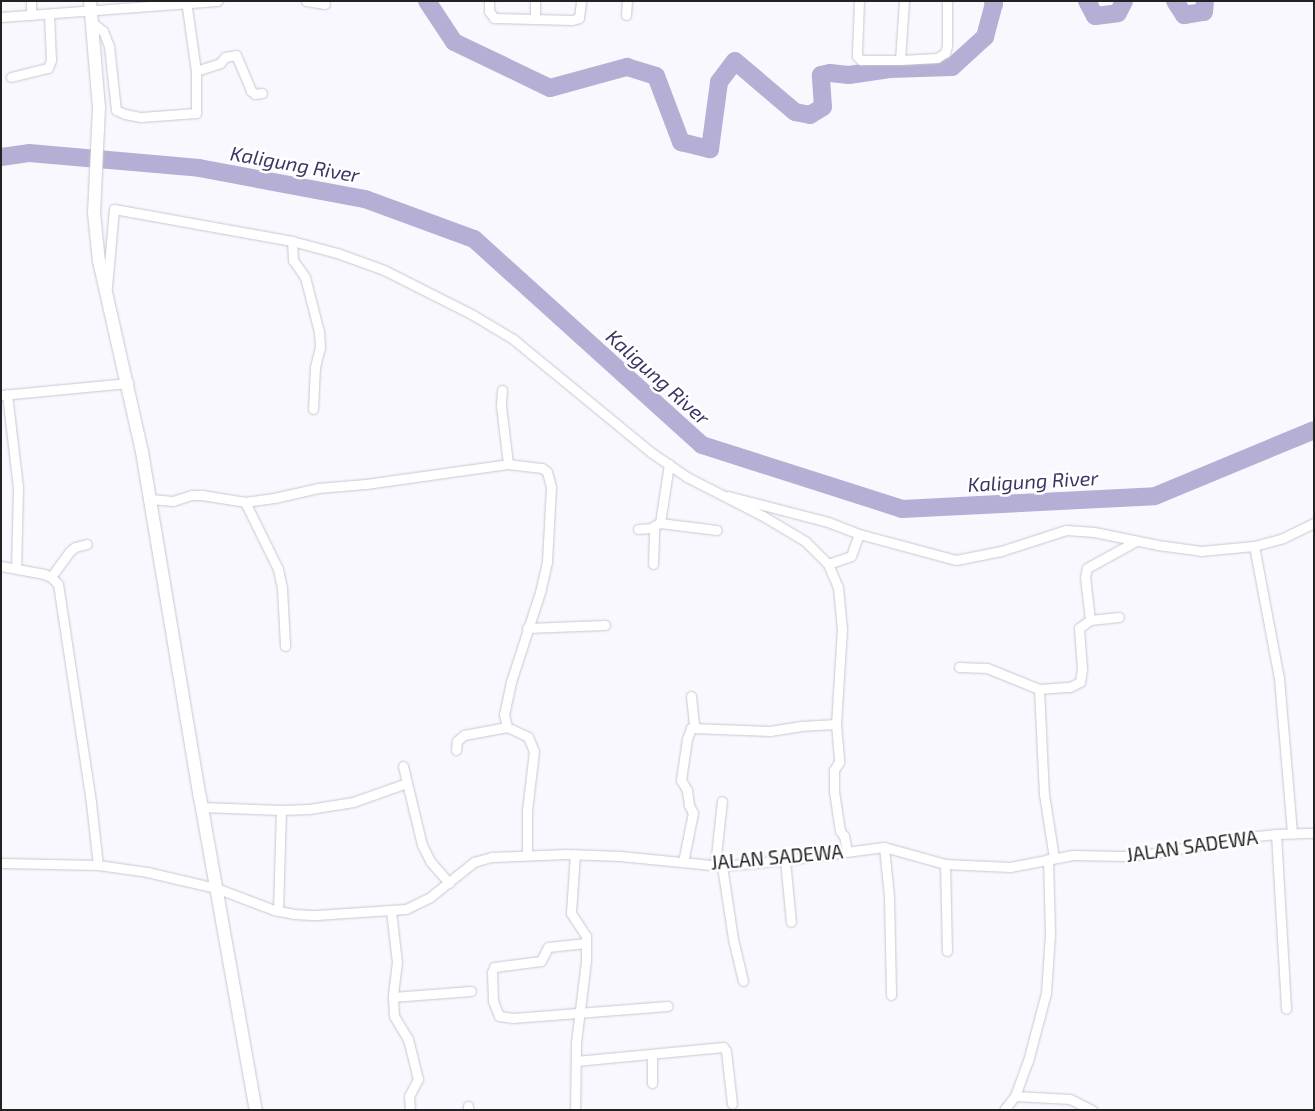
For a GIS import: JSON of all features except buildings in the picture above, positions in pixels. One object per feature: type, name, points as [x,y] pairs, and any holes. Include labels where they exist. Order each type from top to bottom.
[{"type":"main road","points":[[91,12],[99,117],[94,201],[99,261],[128,383],[150,499],[201,806],[221,890],[256,1110]]},
{"type":"street","points":[[31,1],[31,15]]},
{"type":"street","points":[[1,17],[91,12],[186,2],[217,1]]},
{"type":"street","points":[[306,1],[325,4]]},
{"type":"street","points":[[489,1],[490,11],[494,18],[535,19],[576,19],[581,13],[581,1]]},
{"type":"street","points":[[535,1],[535,19]]},
{"type":"street","points":[[626,14],[627,1]]},
{"type":"street","points":[[859,1],[858,58],[900,60],[937,58],[944,53],[947,46],[947,1]]},
{"type":"street","points":[[900,60],[904,1]]},
{"type":"street","points":[[91,12],[103,31],[109,46],[116,110],[141,117],[196,113],[196,70],[186,2]]},
{"type":"street","points":[[11,77],[48,68],[51,60],[49,14]]},
{"type":"street","points":[[196,70],[220,64],[225,57],[236,55],[251,91],[255,94],[262,92]]},
{"type":"street","points":[[107,293],[114,209],[292,242],[337,253],[384,270],[473,314],[513,338],[588,401],[669,464],[720,495],[763,516],[805,542],[828,564],[838,587],[842,629],[836,724],[838,762],[834,770],[834,791],[840,831],[844,836],[846,847]]},
{"type":"street","points":[[292,242],[293,260],[306,276],[319,332],[320,347],[315,367],[314,410]]},
{"type":"street","points":[[16,568],[18,488],[4,394],[128,383]]},
{"type":"street","points":[[502,390],[501,406],[508,464]]},
{"type":"street","points":[[150,499],[173,501],[192,495],[202,495],[245,502],[280,497],[318,488],[366,484],[508,464],[542,468],[550,478],[551,487],[547,562],[509,689],[504,714],[507,727]]},
{"type":"street","points":[[653,564],[657,525],[669,464]]},
{"type":"street","points":[[720,495],[739,497],[802,514],[859,534],[956,560],[1001,552],[1066,530],[1094,532],[1136,541],[1201,551],[1254,546],[1283,538],[1314,523]]},
{"type":"street","points":[[245,502],[278,570],[282,588],[285,646]]},
{"type":"street","points":[[638,529],[657,525],[717,530]]},
{"type":"street","points":[[828,564],[851,556],[859,534]]},
{"type":"street","points":[[1090,620],[1084,577],[1087,568],[1136,541]]},
{"type":"street","points":[[51,577],[70,551],[75,547],[87,544]]},
{"type":"street","points":[[1254,546],[1279,678],[1292,826]]},
{"type":"street","points":[[1,566],[51,577],[58,584],[91,803],[98,865]]},
{"type":"street","points":[[959,667],[986,668],[1039,689],[1070,687],[1080,682],[1082,669],[1078,632],[1082,625],[1090,620],[1119,618]]},
{"type":"street","points":[[527,628],[604,624]]},
{"type":"street","points":[[1004,1109],[1015,1096],[1028,1060],[1046,993],[1052,853],[1044,794],[1039,689]]},
{"type":"street","points":[[691,696],[694,727]]},
{"type":"street","points":[[684,856],[693,810],[688,804],[687,790],[682,778],[687,739],[691,728],[756,731],[836,724]]},
{"type":"street","points":[[456,750],[457,741],[464,735],[507,727],[528,737],[534,751],[527,811],[528,849]]},
{"type":"street","points":[[403,766],[422,845],[430,861],[444,877]]},
{"type":"street","points":[[201,806],[281,810],[309,809],[353,802],[408,783]]},
{"type":"street","points":[[722,801],[717,862],[732,939],[743,981]]},
{"type":"street","points":[[278,911],[281,810]]},
{"type":"street","name":"JALAN SADEWA","points":[[1,863],[98,865],[147,872],[221,890],[278,911],[316,915],[390,911],[416,905],[444,877],[482,859],[528,849],[575,854],[684,856],[717,862],[785,860],[846,847],[884,847],[945,864],[1010,867],[1052,853],[1122,856],[1150,854],[1238,838],[1276,834],[1292,826],[1314,833]]},
{"type":"street","points":[[1276,834],[1286,1009]]},
{"type":"street","points":[[884,847],[889,896],[891,995]]},
{"type":"street","points":[[575,854],[571,913],[584,931],[586,943],[586,961],[579,1013],[575,1110]]},
{"type":"street","points":[[785,860],[791,922]]},
{"type":"street","points":[[945,864],[947,952]]},
{"type":"street","points":[[390,911],[396,962],[393,997],[394,1016],[408,1038],[418,1079],[409,1096],[410,1110]]},
{"type":"street","points":[[586,943],[550,947],[541,961],[494,967],[492,972],[493,1001],[499,1016],[513,1018],[668,1006]]},
{"type":"street","points":[[393,997],[470,991]]},
{"type":"street","points":[[576,1060],[652,1055],[723,1047],[726,1051],[732,1104]]},
{"type":"street","points":[[652,1055],[652,1083]]},
{"type":"street","points":[[1015,1096],[1070,1099],[1092,1110]]},
{"type":"waterway","points":[[427,1],[454,42],[550,88],[627,67],[656,76],[681,142],[710,149],[719,82],[735,61],[795,112],[810,115],[823,107],[821,75],[830,73],[849,75],[890,69],[952,67],[985,37],[994,4],[993,1]]},
{"type":"waterway","points":[[1087,1],[1095,16],[1118,13],[1124,1]]},
{"type":"waterway","points":[[1175,1],[1184,15],[1204,12],[1205,1]]},
{"type":"waterway","name":"Kaligung River","points":[[1,157],[29,153],[199,168],[365,199],[474,239],[702,445],[902,509],[1155,496],[1314,430]]}]
